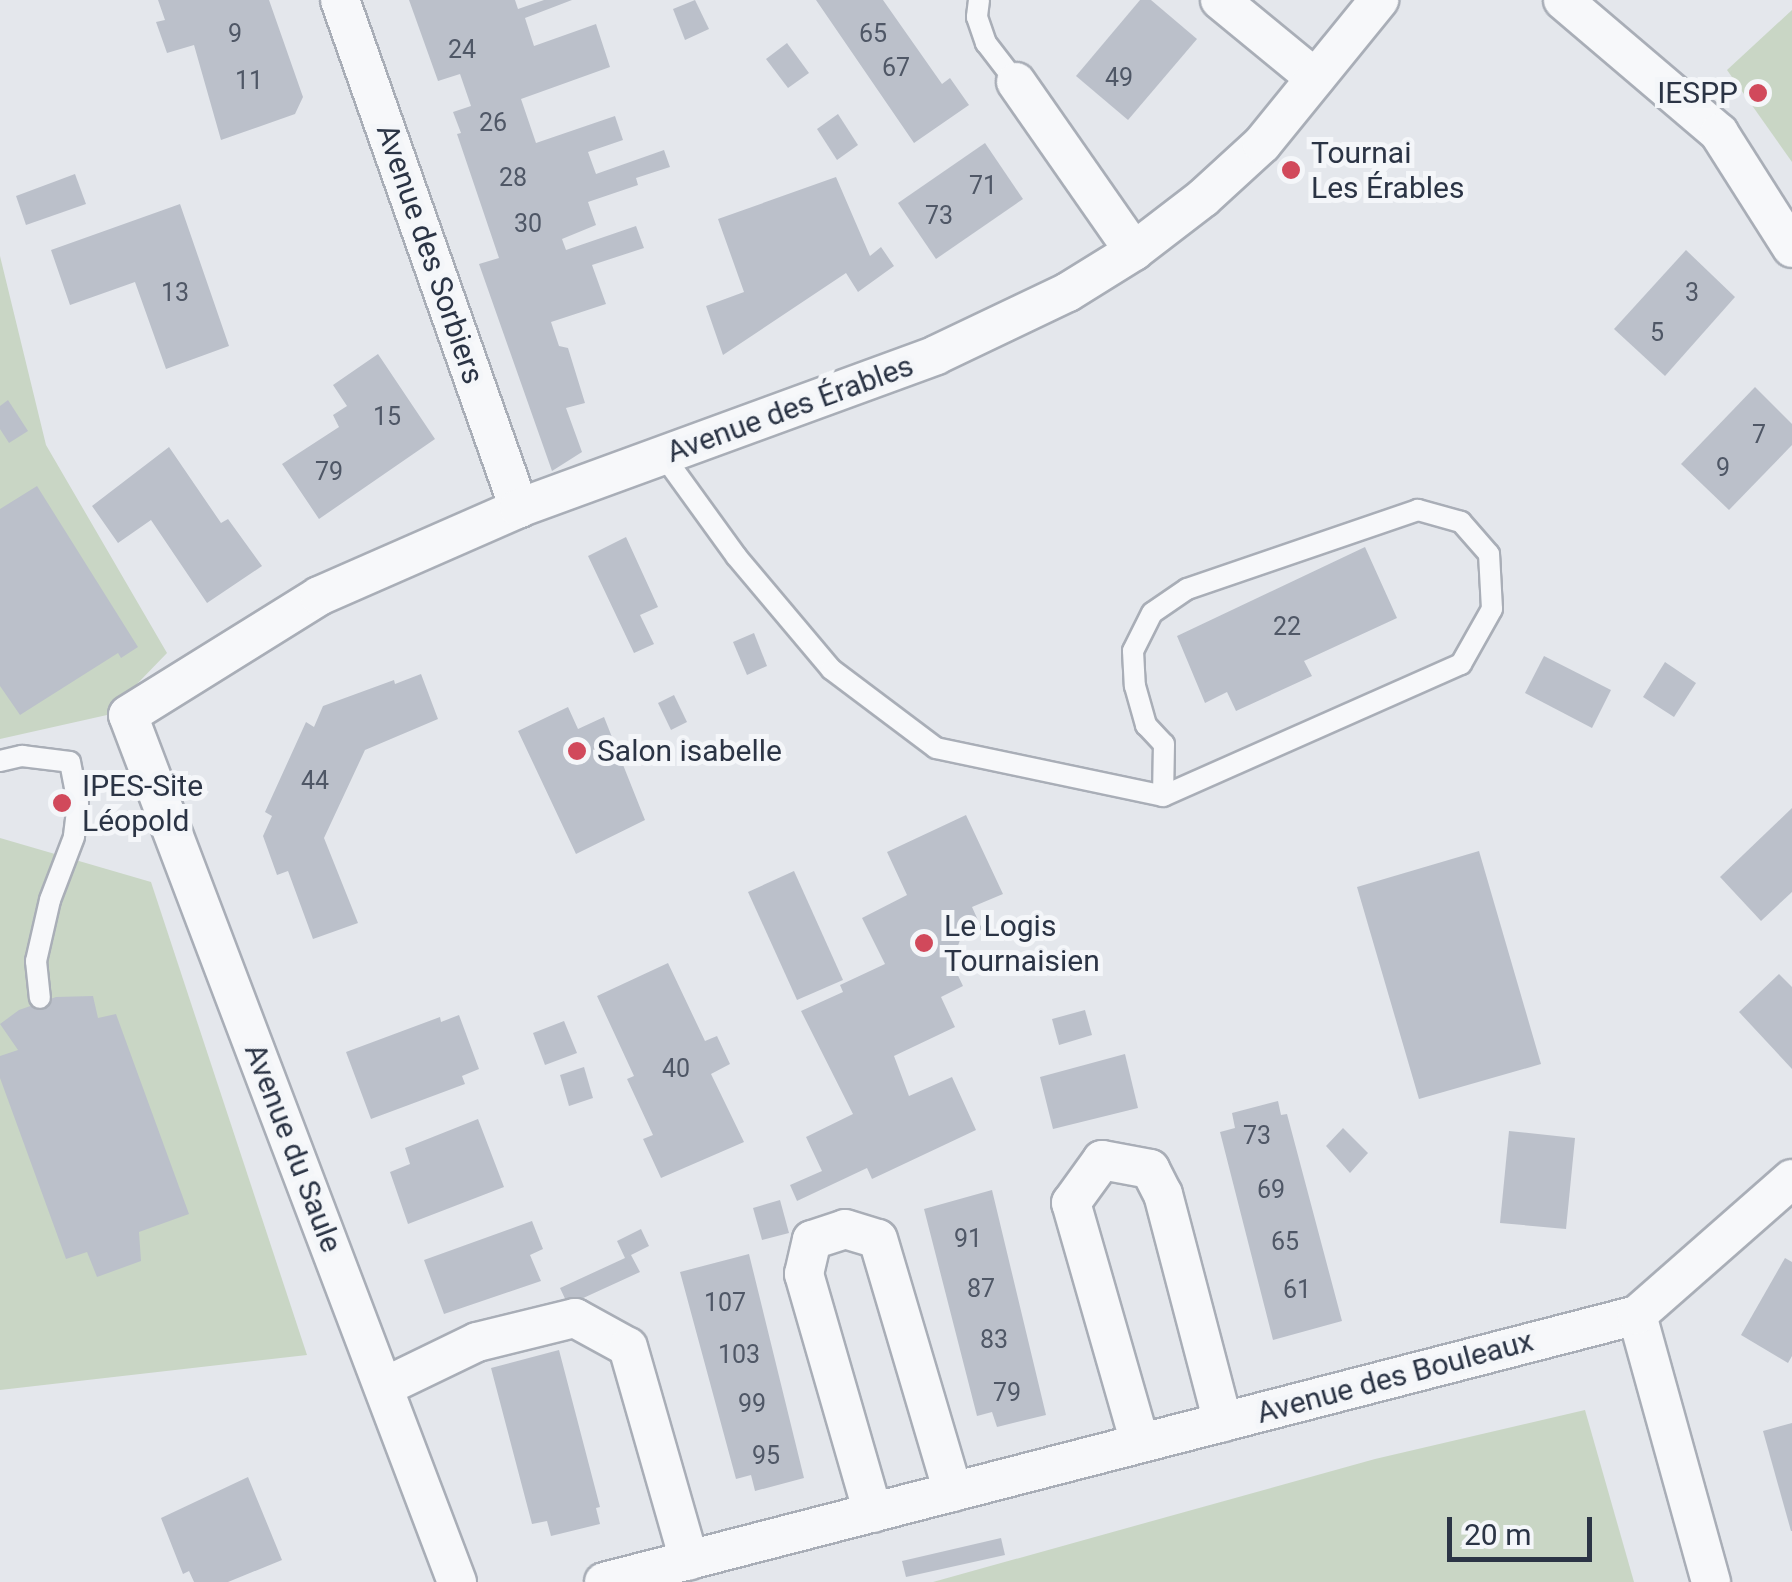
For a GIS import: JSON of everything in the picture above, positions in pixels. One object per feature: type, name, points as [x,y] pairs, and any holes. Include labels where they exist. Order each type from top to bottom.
[{"type":"street","name":"Avenue des Sorbiers","points":[[340,0],[519,508]]},
{"type":"street","points":[[1220,0],[1315,78]]},
{"type":"street","name":"Avenue des Érables","points":[[128,715],[319,596],[519,508],[988,333],[1134,251],[1203,198],[1262,144],[1379,0]]},
{"type":"street","points":[[1562,0],[1720,133],[1792,248]]},
{"type":"street","points":[[1016,82],[1134,251]]},
{"type":"street","name":"Avenue du Saule","points":[[128,715],[457,1582]]},
{"type":"street","points":[[1140,1443],[1071,1203],[1102,1160],[1150,1169],[1162,1194],[1223,1422]]},
{"type":"street","name":"Avenue des Bouleaux","points":[[604,1582],[1636,1314],[1792,1179]]},
{"type":"street","points":[[872,1513],[804,1274],[812,1240],[845,1229],[878,1239],[953,1492]]},
{"type":"street","points":[[1636,1314],[1712,1582]]},
{"type":"street","points":[[384,1387],[478,1342],[575,1318],[628,1347],[689,1560]]},
{"type":"lane","points":[[979,0],[977,17],[986,43],[1016,82]]},
{"type":"lane","points":[[664,455],[736,556],[830,669],[936,748],[1162,796],[1461,664],[1492,608],[1489,554],[1461,522],[1418,510],[1186,589],[1152,613],[1133,651],[1146,726],[1164,744],[1162,796]]},
{"type":"lane","points":[[0,761],[22,756],[70,762],[78,803],[74,837],[50,900],[36,962],[40,998]]},
{"type":"green space","points":[[1792,10],[1792,162],[1727,70]]},
{"type":"green space","points":[[0,256],[46,445],[167,653],[107,715],[0,739]]},
{"type":"green space","name":"IPES-Site Léopold","points":[[0,838],[151,882],[307,1355],[0,1390]]},
{"type":"green space","points":[[1585,1410],[1634,1582],[933,1582],[1375,1459]]},
{"type":"building","points":[[158,0],[269,0],[303,97],[295,114],[221,140],[194,45],[167,53],[156,22],[165,20]]},
{"type":"building","points":[[409,0],[515,0],[518,9],[544,0],[572,0],[525,18],[534,46],[596,24],[610,67],[521,99],[536,143],[615,116],[623,140],[588,152],[596,174],[664,150],[670,167],[636,178],[638,185],[588,202],[596,225],[562,239],[566,250],[636,226],[644,248],[592,265],[606,304],[551,322],[559,346],[568,348],[585,403],[566,408],[582,452],[552,471],[479,264],[499,258],[457,134],[461,133],[453,112],[471,106],[460,74],[438,81]]},
{"type":"building","points":[[695,0],[709,29],[685,40],[673,9]]},
{"type":"building","points":[[816,0],[883,0],[942,84],[950,78],[969,105],[914,143]]},
{"type":"building","points":[[1140,0],[1151,0],[1197,39],[1128,120],[1076,76]]},
{"type":"building","points":[[787,43],[809,73],[788,88],[766,59]]},
{"type":"building","points":[[838,114],[858,145],[837,160],[817,129]]},
{"type":"building","points":[[985,143],[1023,199],[936,259],[898,203]]},
{"type":"building","points":[[75,174],[86,204],[26,225],[16,196]]},
{"type":"building","points":[[836,177],[870,256],[881,247],[894,266],[858,292],[846,273],[723,355],[706,306],[744,292],[718,219]]},
{"type":"building","points":[[180,204],[229,346],[166,369],[135,282],[70,305],[51,250]]},
{"type":"building","points":[[1686,250],[1735,297],[1665,376],[1614,329]]},
{"type":"building","points":[[378,354],[435,439],[319,519],[282,464],[339,427],[333,415],[347,406],[333,385]]},
{"type":"building","points":[[1755,387],[1792,424],[1792,445],[1729,510],[1681,464]]},
{"type":"building","points":[[8,400],[28,431],[9,443],[0,429],[0,406]]},
{"type":"building","points":[[169,447],[221,523],[228,519],[262,566],[207,603],[151,520],[118,543],[92,506]]},
{"type":"building","points":[[37,486],[138,647],[121,658],[118,653],[20,715],[0,686],[0,509]]},
{"type":"building","points":[[626,537],[658,607],[640,615],[654,644],[634,653],[588,556]]},
{"type":"building","points":[[1365,547],[1397,618],[1304,661],[1312,676],[1236,711],[1227,692],[1205,703],[1177,636]]},
{"type":"building","points":[[754,633],[767,666],[747,675],[733,642]]},
{"type":"building","points":[[1544,656],[1611,690],[1592,728],[1525,693]]},
{"type":"building","points":[[1665,662],[1696,683],[1674,717],[1643,697]]},
{"type":"building","points":[[421,674],[438,719],[365,750],[324,838],[358,923],[313,939],[288,871],[277,875],[263,836],[272,816],[265,812],[306,722],[314,727],[323,706]]},
{"type":"building","points":[[674,695],[687,722],[671,730],[658,703]]},
{"type":"building","points":[[568,707],[578,729],[604,717],[645,820],[576,854],[518,731]]},
{"type":"building","points":[[1792,808],[1792,892],[1761,921],[1720,877]]},
{"type":"building","points":[[966,815],[1003,894],[972,907],[982,929],[960,940],[952,963],[963,986],[941,997],[955,1027],[894,1056],[909,1096],[952,1077],[976,1130],[872,1179],[867,1168],[797,1201],[790,1185],[822,1171],[806,1137],[853,1114],[801,1011],[843,992],[840,985],[885,964],[862,918],[907,895],[887,852]]},
{"type":"building","points":[[1479,851],[1541,1064],[1419,1099],[1357,887]]},
{"type":"building","points":[[794,871],[843,980],[797,1000],[748,892]]},
{"type":"building","points":[[668,963],[705,1041],[717,1036],[730,1064],[711,1074],[744,1142],[661,1178],[643,1139],[653,1135],[627,1079],[634,1076],[597,996]]},
{"type":"building","points":[[1779,974],[1792,987],[1792,1069],[1739,1012]]},
{"type":"building","points":[[93,996],[98,1018],[116,1014],[189,1214],[139,1232],[141,1261],[97,1277],[87,1252],[66,1259],[0,1078],[0,1056],[18,1050],[0,1024],[19,1010],[56,997]]},
{"type":"building","points":[[1085,1010],[1092,1035],[1059,1045],[1052,1019]]},
{"type":"building","points":[[459,1015],[479,1069],[462,1076],[465,1084],[371,1119],[346,1052],[440,1017],[441,1022]]},
{"type":"building","points":[[564,1021],[577,1053],[545,1065],[533,1033]]},
{"type":"building","points":[[1125,1054],[1138,1108],[1053,1129],[1040,1077]]},
{"type":"building","points":[[584,1067],[593,1098],[569,1106],[560,1075]]},
{"type":"building","points":[[1278,1101],[1281,1115],[1287,1114],[1342,1321],[1273,1340],[1220,1132],[1235,1128],[1232,1113]]},
{"type":"building","points":[[478,1119],[504,1187],[408,1224],[390,1172],[410,1164],[405,1148]]},
{"type":"building","points":[[1343,1128],[1368,1153],[1350,1173],[1326,1146]]},
{"type":"building","points":[[1509,1131],[1575,1138],[1566,1229],[1500,1223]]},
{"type":"building","points":[[992,1190],[1046,1415],[997,1427],[992,1412],[977,1416],[924,1209]]},
{"type":"building","points":[[780,1200],[789,1233],[762,1240],[753,1208]]},
{"type":"building","points":[[532,1221],[543,1249],[530,1255],[541,1281],[444,1314],[424,1260]]},
{"type":"building","points":[[641,1229],[649,1246],[631,1255],[640,1272],[568,1305],[560,1288],[625,1258],[617,1241]]},
{"type":"building","points":[[749,1254],[804,1478],[755,1491],[751,1475],[736,1479],[680,1272]]},
{"type":"building","points":[[1785,1258],[1792,1262],[1792,1356],[1788,1363],[1741,1335]]},
{"type":"building","points":[[559,1350],[600,1507],[596,1508],[600,1524],[551,1536],[547,1521],[532,1524],[491,1368]]},
{"type":"building","points":[[1792,1423],[1792,1531],[1791,1531],[1763,1431]]},
{"type":"building","points":[[248,1477],[282,1560],[228,1582],[194,1582],[189,1571],[183,1574],[161,1518]]},
{"type":"building","points":[[1001,1538],[1005,1555],[906,1577],[902,1561]]},
{"type":"place","name":"IESPP","points":[[1758,93]]},
{"type":"place","name":"Tournai Les Érables","points":[[1291,170]]},
{"type":"place","name":"Salon isabelle","points":[[577,751]]},
{"type":"place","name":"IPES-Site Léopold","points":[[62,803]]},
{"type":"place","name":"Le Logis Tournaisien","points":[[924,943]]}]
